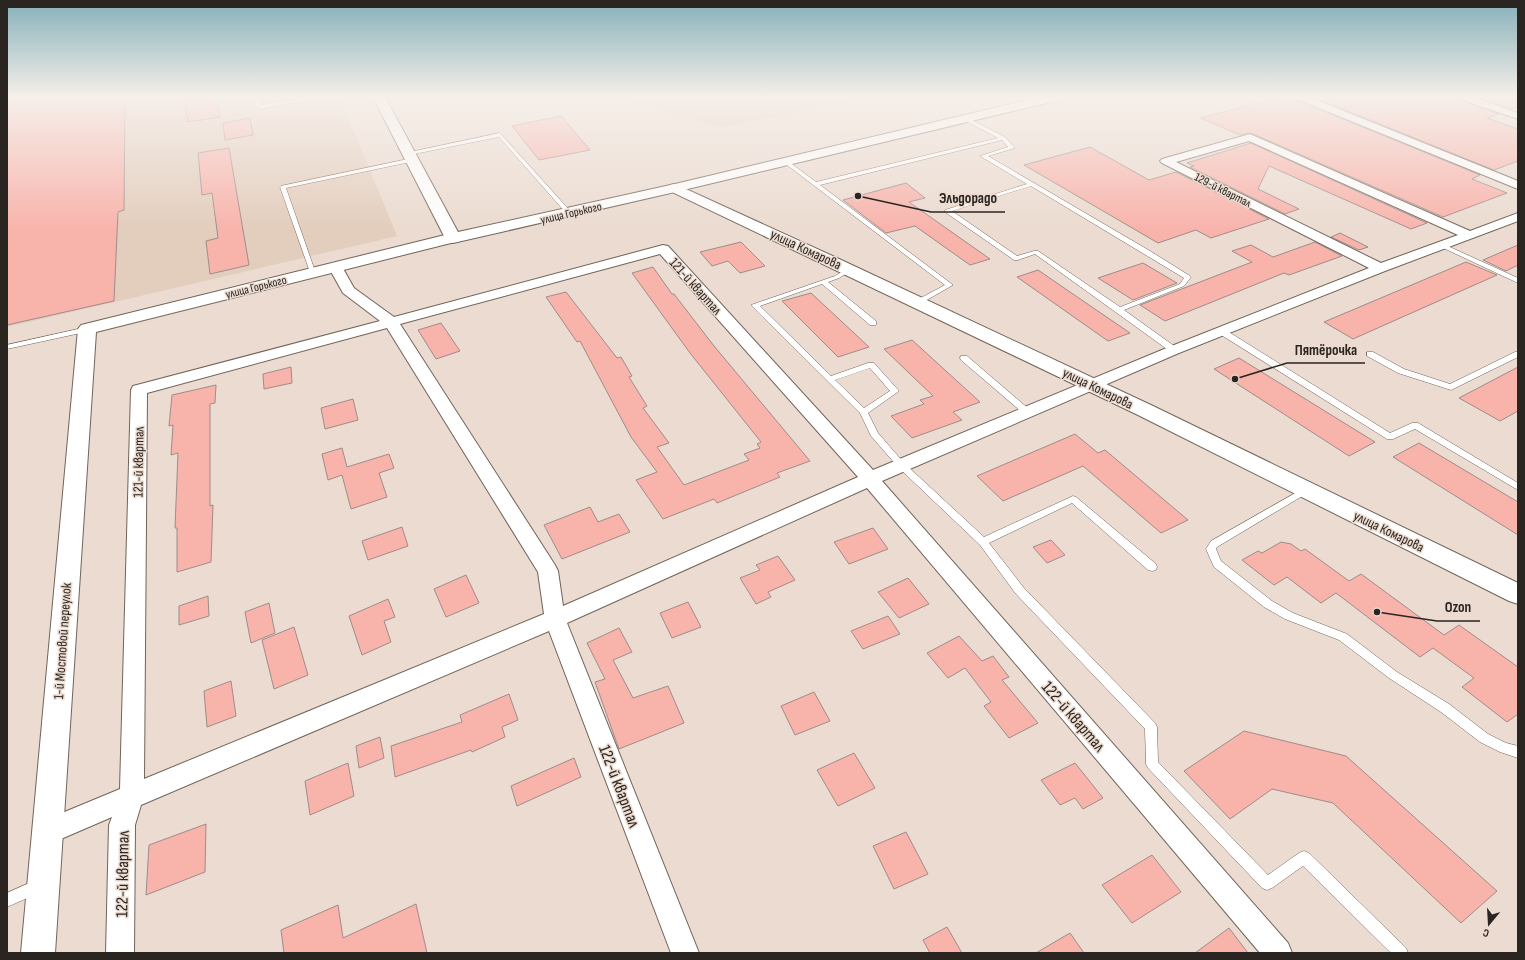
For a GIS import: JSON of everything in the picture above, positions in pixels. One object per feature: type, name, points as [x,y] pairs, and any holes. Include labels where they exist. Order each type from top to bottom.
[{"type":"street","points":[[403,142],[454,238]]},
{"type":"street","name":"улица Горького","points":[[87,329],[454,238],[568,213],[868,142]]},
{"type":"street","name":"129-й квартал","points":[[1233,142],[1166,161],[1380,268]]},
{"type":"street","name":"129-й квартал","points":[[1261,142],[1469,235]]},
{"type":"street","points":[[1411,142],[1518,185]]},
{"type":"street","name":"улица Комарова","points":[[675,188],[1092,384],[1518,594]]},
{"type":"street","points":[[48,832],[555,619],[901,465],[1092,384],[1380,268],[1518,217]]},
{"type":"street","name":"121-й квартал","points":[[132,796],[139,390],[663,249],[870,479]]},
{"type":"street","points":[[336,268],[348,290],[391,322],[548,571],[555,619]]},
{"type":"street","name":"1-й Мостовой переулок","points":[[38,953],[87,329]]},
{"type":"street","name":"122-й квартал","points":[[870,479],[1278,953]]},
{"type":"street","name":"122-й квартал","points":[[555,619],[685,953]]},
{"type":"street","name":"122-й квартал","points":[[120,953],[122,825],[132,796]]},
{"type":"lane","points":[[313,274],[283,188],[471,142]]},
{"type":"lane","points":[[506,142],[568,213]]},
{"type":"lane","points":[[815,184],[987,142]]},
{"type":"lane","points":[[1006,142],[1012,148],[983,156],[1188,277],[1182,285],[1119,310]]},
{"type":"lane","points":[[786,162],[950,285],[918,303]]},
{"type":"lane","points":[[1032,184],[947,211],[1016,259],[1036,252],[1174,350]]},
{"type":"lane","points":[[1441,246],[1518,281]]},
{"type":"lane","points":[[850,269],[837,278],[755,305],[863,412],[874,434],[901,465],[983,542],[1020,592],[1151,727],[1152,764],[1267,883],[1304,858],[1401,953]]},
{"type":"lane","points":[[823,282],[873,323]]},
{"type":"lane","points":[[7,348],[87,329]]},
{"type":"lane","points":[[1221,331],[1390,437],[1415,425],[1518,487]]},
{"type":"lane","points":[[1370,354],[1402,371],[1451,387],[1518,354]]},
{"type":"lane","points":[[964,358],[1027,412]]},
{"type":"lane","points":[[829,379],[871,365],[895,391],[863,412]]},
{"type":"lane","points":[[1306,490],[1214,544],[1211,549],[1217,564],[1268,604],[1290,616],[1343,637],[1393,675],[1445,708],[1484,738],[1504,748],[1518,752]]},
{"type":"lane","points":[[983,542],[1073,499],[1152,567]]},
{"type":"lane","points":[[7,900],[43,884]]},
{"type":"shaded area","points":[[7,142],[358,142],[397,236],[7,327]]},
{"type":"building","points":[[7,142],[125,142],[124,210],[118,212],[114,301],[7,325]]},
{"type":"building","points":[[525,142],[583,142],[590,150],[539,160]]},
{"type":"building","points":[[1271,142],[1399,142],[1480,175],[1472,179],[1507,193],[1443,217]]},
{"type":"building","points":[[1424,142],[1518,142],[1518,161],[1494,170]]},
{"type":"building","points":[[1251,143],[1427,223],[1411,229],[1269,166],[1258,189],[1299,209],[1285,214],[1190,167],[1194,166],[1187,163]]},
{"type":"building","points":[[1090,147],[1149,180],[1176,172],[1269,219],[1211,238],[1196,230],[1158,243],[1024,165]]},
{"type":"building","points":[[229,148],[249,265],[210,274],[206,241],[218,238],[212,193],[202,195],[198,153]]},
{"type":"building","points":[[906,183],[925,198],[909,202],[990,259],[970,265],[915,226],[886,233],[843,200]]},
{"type":"building","points":[[1340,233],[1368,247],[1359,250],[1331,237]]},
{"type":"building","points":[[741,242],[765,266],[740,273],[728,261],[712,266],[700,252]]},
{"type":"building","points":[[1315,242],[1342,256],[1289,275],[1284,273],[1165,321],[1140,305],[1252,262],[1232,251],[1251,245],[1273,257]]},
{"type":"building","points":[[1518,245],[1518,265],[1506,271],[1483,260]]},
{"type":"building","points":[[1466,262],[1497,275],[1353,339],[1324,322]]},
{"type":"building","points":[[1143,263],[1177,283],[1133,300],[1098,278]]},
{"type":"building","points":[[653,267],[672,294],[674,294],[714,346],[810,461],[777,473],[780,477],[717,503],[714,499],[663,519],[636,480],[657,472],[631,437],[580,341],[577,342],[546,297],[566,292],[617,358],[621,357],[632,376],[629,377],[647,406],[643,408],[669,443],[657,447],[684,485],[749,460],[744,454],[760,448],[757,444],[761,442],[690,353],[632,273]]},
{"type":"building","points":[[1038,270],[1130,333],[1108,341],[1017,277]]},
{"type":"building","points":[[811,293],[869,347],[838,357],[782,301]]},
{"type":"building","points":[[441,323],[460,351],[436,359],[418,330]]},
{"type":"building","points":[[912,340],[980,402],[953,412],[962,420],[912,438],[891,416],[924,404],[920,400],[933,396],[884,349]]},
{"type":"building","points":[[1239,358],[1375,442],[1349,456],[1214,369]]},
{"type":"building","points":[[291,367],[292,383],[264,389],[263,374]]},
{"type":"building","points":[[1518,367],[1518,411],[1500,421],[1459,398]]},
{"type":"building","points":[[216,385],[215,403],[210,404],[210,506],[213,505],[211,562],[177,572],[177,528],[175,528],[178,453],[171,455],[173,425],[169,426],[172,395]]},
{"type":"building","points":[[353,399],[358,420],[325,429],[321,408]]},
{"type":"building","points":[[1075,434],[1098,453],[1105,450],[1188,520],[1161,533],[1083,466],[1003,501],[977,476]]},
{"type":"building","points":[[1419,443],[1518,502],[1518,535],[1393,457]]},
{"type":"building","points":[[342,448],[347,467],[389,454],[394,468],[379,473],[387,497],[351,509],[342,475],[328,480],[322,454]]},
{"type":"building","points":[[590,507],[598,522],[619,514],[630,532],[562,559],[544,525]]},
{"type":"building","points":[[402,527],[408,546],[368,560],[362,541]]},
{"type":"building","points":[[873,528],[888,549],[849,564],[834,542]]},
{"type":"building","points":[[1051,540],[1065,555],[1047,563],[1033,547]]},
{"type":"building","points":[[1281,542],[1291,544],[1301,551],[1305,549],[1349,581],[1361,574],[1444,635],[1459,625],[1518,667],[1518,714],[1507,722],[1462,687],[1474,678],[1433,648],[1420,657],[1336,593],[1321,603],[1287,577],[1274,585],[1242,560],[1258,551],[1262,553]]},
{"type":"building","points":[[778,556],[795,580],[768,592],[771,597],[756,604],[740,578],[760,570],[756,565]]},
{"type":"building","points":[[466,575],[479,603],[446,617],[434,589]]},
{"type":"building","points":[[908,578],[929,604],[899,618],[878,592]]},
{"type":"building","points":[[208,596],[209,616],[179,625],[179,606]]},
{"type":"building","points":[[388,599],[395,617],[384,621],[391,642],[362,655],[349,616]]},
{"type":"building","points":[[688,602],[701,627],[672,638],[660,613]]},
{"type":"building","points":[[269,603],[275,633],[251,643],[245,612]]},
{"type":"building","points":[[888,616],[900,634],[863,649],[851,631]]},
{"type":"building","points":[[294,627],[308,675],[274,689],[262,640]]},
{"type":"building","points":[[619,628],[632,652],[613,660],[633,698],[668,686],[684,723],[619,749],[595,682],[605,679],[587,643]]},
{"type":"building","points":[[959,636],[982,661],[993,656],[1009,677],[1002,680],[1038,723],[1009,738],[984,706],[991,702],[965,668],[948,678],[927,653]]},
{"type":"building","points":[[231,681],[236,716],[207,727],[204,691]]},
{"type":"building","points":[[814,692],[830,721],[795,735],[781,706]]},
{"type":"building","points":[[509,694],[518,720],[502,727],[505,737],[472,752],[471,750],[395,777],[391,746],[462,722],[460,715]]},
{"type":"building","points":[[1244,731],[1346,756],[1497,891],[1461,923],[1333,803],[1272,789],[1230,819],[1184,771]]},
{"type":"building","points":[[380,737],[384,758],[359,768],[356,746]]},
{"type":"building","points":[[854,753],[875,788],[838,806],[817,770]]},
{"type":"building","points":[[574,758],[581,777],[517,806],[511,786]]},
{"type":"building","points":[[348,763],[354,796],[310,815],[305,781]]},
{"type":"building","points":[[1075,763],[1103,798],[1083,809],[1075,798],[1060,805],[1041,780]]},
{"type":"building","points":[[206,824],[205,872],[146,895],[149,845]]},
{"type":"building","points":[[906,832],[928,874],[894,889],[873,846]]},
{"type":"building","points":[[1152,855],[1181,892],[1132,923],[1102,885]]},
{"type":"building","points":[[416,904],[427,953],[284,953],[281,930],[338,905],[343,938]]},
{"type":"building","points":[[947,927],[962,953],[930,953],[923,940]]},
{"type":"building","points":[[1229,928],[1248,953],[1195,953]]},
{"type":"building","points":[[1070,933],[1084,953],[1036,953]]},
{"type":"place","name":"Эльдорадо","points":[[858,196]]},
{"type":"place","name":"Пятёрочка","points":[[1235,379]]},
{"type":"place","name":"Ozon","points":[[1377,612]]}]
